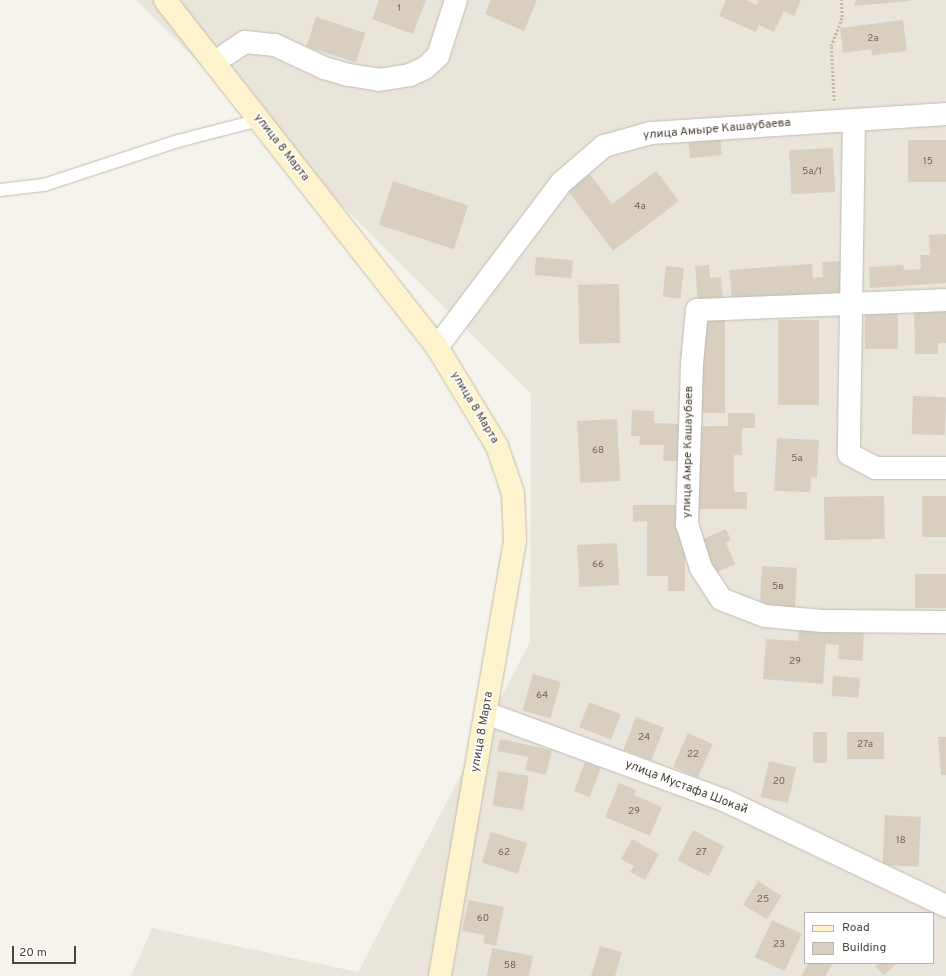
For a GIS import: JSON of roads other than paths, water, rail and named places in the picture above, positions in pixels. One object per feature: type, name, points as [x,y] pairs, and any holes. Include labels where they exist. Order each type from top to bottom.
[{"type":"street","name":"улица 8 Марта","points":[[165,0],[437,346],[497,446],[513,493],[515,541],[440,976]]},
{"type":"street","points":[[215,62],[245,42],[274,45],[324,68],[349,75],[379,80],[410,75],[425,68],[438,56],[456,0]]},
{"type":"street","name":"улица Амыре Кашаубаева","points":[[437,346],[562,182],[604,146],[651,133],[946,114]]},
{"type":"street","points":[[845,120],[850,302],[848,454],[875,468],[946,468]]},
{"type":"street","points":[[850,302],[946,300]]},
{"type":"street","name":"улица Амре Кашаубаев","points":[[850,302],[697,310],[692,364],[687,524],[701,568],[721,599],[765,616],[823,621],[946,622]]},
{"type":"street","name":"улица Мустафа Шокай","points":[[486,713],[724,800],[946,906]]},
{"type":"lane","points":[[0,190],[44,185],[178,141],[259,120]]}]
